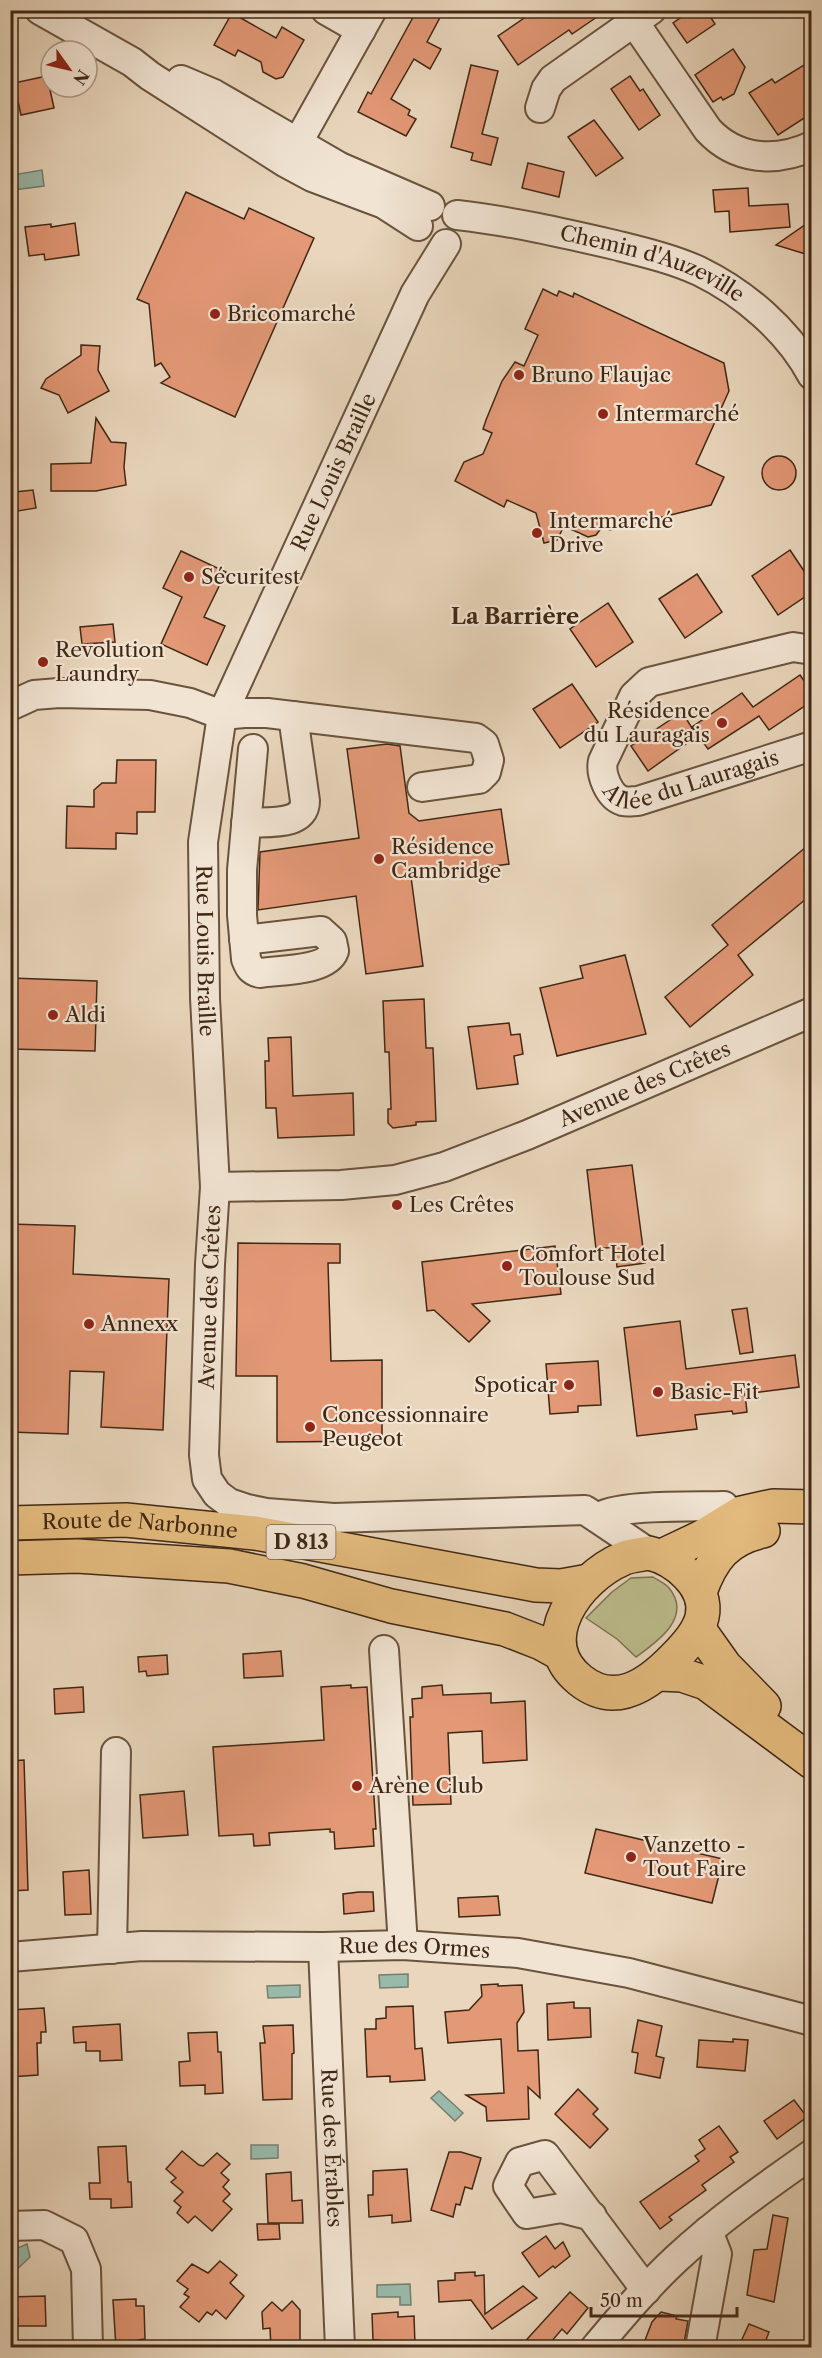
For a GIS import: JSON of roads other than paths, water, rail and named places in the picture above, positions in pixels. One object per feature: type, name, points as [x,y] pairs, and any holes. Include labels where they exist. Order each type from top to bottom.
[{"type":"main road","points":[[655,1555],[702,1537],[741,1513],[773,1506],[812,1507]]},
{"type":"main road","name":"Route de Narbonne","points":[[10,1523],[126,1520],[255,1533],[536,1585],[561,1586],[597,1575]]},
{"type":"main road","points":[[700,1592],[706,1574],[717,1557],[729,1545],[747,1534],[812,1523]]},
{"type":"main road","points":[[655,1555],[692,1580],[700,1592],[703,1607],[698,1628],[725,1666],[762,1705],[812,1750]]},
{"type":"main road","name":"D 813","points":[[655,1555],[623,1558],[597,1575],[573,1601],[561,1619],[559,1633],[561,1654],[565,1664],[590,1688],[609,1694],[630,1690],[659,1674],[682,1650],[698,1628]]},
{"type":"main road","name":"Route de Narbonne","points":[[10,1558],[77,1556],[229,1566],[303,1581],[391,1606],[505,1629],[541,1643],[561,1654]]},
{"type":"main road","points":[[659,1674],[682,1675],[706,1683],[812,1762]]},
{"type":"street","points":[[40,10],[132,63],[214,94],[292,153],[340,167],[438,227]]},
{"type":"street","points":[[292,153],[367,20],[326,10]]},
{"type":"street","points":[[540,108],[546,89],[553,79],[643,16],[708,130],[718,140],[740,152],[768,157],[783,157],[812,146]]},
{"type":"street","name":"Chemin d'Auzeville","points":[[438,227],[486,219],[546,229],[650,254],[698,271],[740,295],[772,324],[801,354],[812,375]]},
{"type":"street","name":"Chemin d'Auzeville","points":[[438,227],[512,237],[661,275],[696,288],[730,306],[754,325],[812,381]]},
{"type":"street","name":"Rue Louis Braille","points":[[215,1187],[205,998],[203,843],[222,716],[415,294],[438,227]]},
{"type":"street","name":"Allée du Lauragais","points":[[812,650],[793,647],[649,682],[634,696],[603,760],[602,770],[616,797],[623,801],[638,801],[812,746]]},
{"type":"street","points":[[10,706],[34,695],[79,692],[170,698],[190,703],[222,716],[244,713],[293,716],[476,738],[484,744],[488,753],[488,767],[479,779],[422,787]]},
{"type":"street","points":[[246,823],[290,820],[298,817],[304,811],[305,801],[293,716]]},
{"type":"street","points":[[244,940],[242,870],[253,749]]},
{"type":"street","name":"Avenue des Crêtes","points":[[655,1555],[585,1510],[334,1518],[266,1513],[246,1509],[229,1503],[217,1494],[207,1479],[204,1455],[210,1264],[215,1187],[341,1185],[395,1180],[444,1167],[526,1135],[812,1012]]},
{"type":"street","points":[[598,1518],[619,1510],[724,1506]]},
{"type":"street","points":[[571,1511],[592,1525],[599,1534],[605,1552],[597,1575]]},
{"type":"street","points":[[384,1650],[403,1945]]},
{"type":"street","points":[[112,1949],[116,1752]]},
{"type":"street","name":"Rue des Ormes","points":[[10,1957],[142,1946],[403,1945],[518,1953],[629,1973],[812,2021]]},
{"type":"street","name":"Rue des Érables","points":[[323,1947],[340,2348]]},
{"type":"street","points":[[595,2348],[676,2258],[753,2196],[812,2154]]},
{"type":"street","points":[[592,2216],[646,2290]]},
{"type":"street","points":[[10,2226],[44,2225],[74,2240],[86,2269],[88,2348]]},
{"type":"street","points":[[700,2348],[717,2254],[708,2231]]},
{"type":"place","name":"Bricomarché","points":[[215,314]]},
{"type":"place","name":"Bruno Flaujac","points":[[519,375]]},
{"type":"place","name":"Intermarché","points":[[603,414]]},
{"type":"place","name":"Intermarché Drive","points":[[537,533]]},
{"type":"place","name":"Sécuritest","points":[[189,577]]},
{"type":"place","name":"Revolution Laundry","points":[[43,662]]},
{"type":"place","name":"Résidence du Lauragais","points":[[722,723]]},
{"type":"place","name":"Résidence Cambridge","points":[[379,859]]},
{"type":"place","name":"Aldi","points":[[53,1015]]},
{"type":"place","name":"Les Crêtes","points":[[397,1205]]},
{"type":"place","name":"Comfort Hotel Toulouse Sud","points":[[507,1266]]},
{"type":"place","name":"Annexx","points":[[89,1324]]},
{"type":"place","name":"Spoticar","points":[[569,1385]]},
{"type":"place","name":"Basic-Fit","points":[[658,1392]]},
{"type":"place","name":"Concessionnaire Peugeot","points":[[310,1427]]},
{"type":"place","name":"Arène Club","points":[[357,1786]]},
{"type":"place","name":"Vanzetto - Tout Faire","points":[[631,1857]]},
{"type":"district","name":"La Barrière","points":[[515,616]]}]
